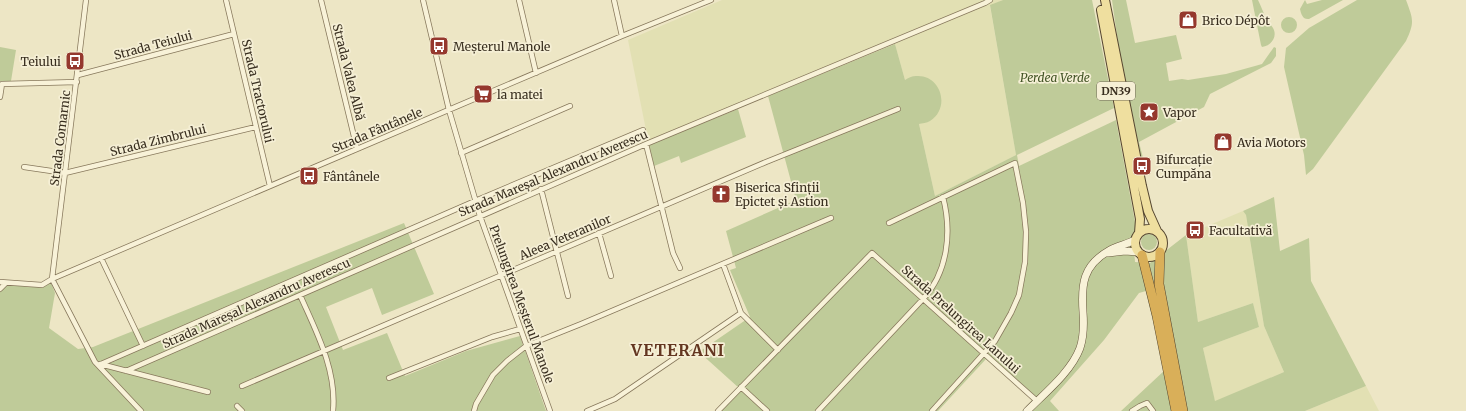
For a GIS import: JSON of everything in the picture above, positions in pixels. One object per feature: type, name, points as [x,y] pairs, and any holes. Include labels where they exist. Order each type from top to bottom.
[{"type":"highway","name":"DN39","points":[[1160,252],[1159,284],[1183,411]]},
{"type":"highway","name":"DN39","points":[[1140,254],[1151,287],[1176,411]]},
{"type":"main road","name":"DN39","points":[[1099,0],[1140,219],[1136,248],[1140,254]]},
{"type":"main road","name":"DN39","points":[[1105,0],[1148,211],[1163,240],[1160,252]]},
{"type":"main road","points":[[1027,411],[1075,359],[1083,337],[1083,282],[1092,264],[1110,250],[1137,237],[1145,229],[1157,231]]},
{"type":"main road","points":[[1105,253],[1125,251],[1151,257],[1156,256],[1160,252]]},
{"type":"street","name":"Strada Comarnic","points":[[52,279],[86,0]]},
{"type":"street","name":"Strada Tractorului","points":[[226,0],[270,186]]},
{"type":"street","name":"Strada Valea Albă","points":[[320,0],[357,149]]},
{"type":"street","name":"Prelungirea Meșterul Manole","points":[[423,0],[449,110],[475,201],[500,275],[550,411]]},
{"type":"street","points":[[519,0],[536,73]]},
{"type":"street","points":[[614,0],[622,36]]},
{"type":"street","name":"Strada Fântânele","points":[[0,282],[42,285],[52,279],[622,36],[711,0]]},
{"type":"street","name":"Strada Mareșal Alexandru Averescu","points":[[126,371],[541,189],[990,0]]},
{"type":"street","name":"Strada Teiului","points":[[78,75],[234,34]]},
{"type":"street","points":[[0,98],[2,84],[77,82]]},
{"type":"street","points":[[461,153],[570,106]]},
{"type":"street","name":"Aleea Veteranilor","points":[[242,386],[661,206],[898,109]]},
{"type":"street","name":"Strada Zimbrului","points":[[65,173],[256,126]]},
{"type":"street","name":"Strada Mareșal Alexandru Averescu","points":[[101,364],[475,201],[643,130]]},
{"type":"street","points":[[646,144],[673,253],[680,268]]},
{"type":"street","points":[[889,223],[1014,163],[1023,203],[1026,232],[1025,262],[1019,295],[1011,313],[995,341],[932,411]]},
{"type":"street","points":[[24,167],[65,173]]},
{"type":"street","points":[[541,189],[568,296]]},
{"type":"street","points":[[818,411],[923,299],[935,284],[944,258],[947,227],[943,197]]},
{"type":"street","points":[[474,411],[476,404],[493,375],[507,361],[526,346],[831,218]]},
{"type":"street","points":[[599,233],[611,276]]},
{"type":"street","name":"Strada Prelungirea Lanului","points":[[778,350],[872,253],[1037,401]]},
{"type":"street","points":[[101,258],[143,346]]},
{"type":"street","points":[[718,411],[778,350],[741,314],[723,264]]},
{"type":"street","points":[[52,279],[95,362],[141,411]]},
{"type":"street","points":[[0,286],[6,283]]},
{"type":"street","points":[[0,289],[6,283]]},
{"type":"street","points":[[300,295],[324,351],[333,388],[333,411]]},
{"type":"street","points":[[587,411],[616,399],[741,314]]},
{"type":"street","points":[[389,378],[492,337],[520,329]]},
{"type":"street","points":[[95,362],[208,392]]},
{"type":"street","points":[[741,387],[767,411]]},
{"type":"street","points":[[1132,411],[1147,403],[1153,411]]},
{"type":"street","points":[[237,406],[242,411]]},
{"type":"shaded area","points":[[722,0],[1003,0],[990,6],[1016,155],[935,196],[919,124],[929,121],[915,76],[905,80],[895,44],[649,145],[628,40]]},
{"type":"shaded area","points":[[1243,211],[1246,215],[1264,326],[1284,372],[1215,402],[1203,348],[1259,327],[1253,303],[1198,322],[1186,235]]},
{"type":"shaded area","points":[[1366,386],[1379,411],[1305,411]]},
{"type":"green space","name":"Perdea Verde","points":[[1003,0],[1092,0],[1114,108],[1017,155],[1019,166],[1116,120],[1135,222],[1135,231],[1133,236],[1135,262],[1150,263],[1186,235],[1198,322],[1253,303],[1259,327],[1203,348],[1215,401],[1284,372],[1264,326],[1246,215],[1243,211],[1274,197],[1280,251],[1309,238],[1311,281],[1366,386],[1305,411],[1121,411],[1165,370],[1146,291],[1139,293],[1104,340],[1050,401],[1059,411],[1022,411],[1034,398],[986,359],[938,411],[716,411],[739,388],[699,352],[750,317],[730,270],[736,268],[726,231],[796,200],[768,96],[895,44],[905,80],[915,76],[925,77],[932,80],[940,93],[940,108],[936,115],[929,122],[919,124],[935,196],[1016,155],[990,5]]},
{"type":"green space","points":[[1112,0],[1126,0],[1135,43],[1176,35],[1182,59],[1166,63],[1169,81],[1182,79],[1188,80],[1226,74],[1262,64],[1274,47],[1276,48],[1276,56],[1271,63],[1210,94],[1204,107],[1139,142],[1143,158],[1141,158],[1118,43]]},
{"type":"green space","points":[[1252,0],[1258,0],[1266,18],[1273,28],[1275,35],[1271,43],[1262,47],[1261,45]]},
{"type":"green space","points":[[1305,0],[1307,4],[1322,0],[1343,0],[1309,19],[1305,19],[1300,9]]},
{"type":"green space","points":[[1357,0],[1406,0],[1412,20],[1411,29],[1406,41],[1313,169],[1306,175],[1304,155],[1284,67],[1286,48],[1309,28]]},
{"type":"green space","points":[[1289,17],[1295,19],[1297,25],[1295,31],[1289,33],[1283,31],[1281,25],[1283,19]]},
{"type":"green space","points":[[0,47],[16,50],[11,81],[0,81]]},
{"type":"green space","points":[[738,109],[746,137],[681,163],[679,156],[654,166],[649,145]]},
{"type":"green space","points":[[404,223],[434,294],[382,315],[372,288],[326,307],[343,350],[387,333],[405,376],[466,351],[520,336],[546,411],[0,411],[0,286],[51,283],[55,293],[49,328],[78,349],[93,347]]},
{"type":"green space","points":[[1149,234],[1156,239],[1157,242],[1152,249],[1149,250],[1142,245],[1141,242],[1146,235]]},
{"type":"place","name":"Brico Dépôt","points":[[1188,20]]},
{"type":"place","name":"Meșterul Manole","points":[[439,46]]},
{"type":"place","name":"Teiului","points":[[75,61]]},
{"type":"place","name":"la matei","points":[[483,94]]},
{"type":"place","name":"Vapor","points":[[1149,112]]},
{"type":"place","name":"Avia Motors","points":[[1223,142]]},
{"type":"place","name":"Bifurcație Cumpăna","points":[[1142,166]]},
{"type":"place","name":"Fântânele","points":[[309,176]]},
{"type":"place","name":"Biserica Sfinții Epictet și Astion","points":[[721,194]]},
{"type":"place","name":"Facultativă","points":[[1195,230]]},
{"type":"district","name":"VETERANI","points":[[678,350]]}]
